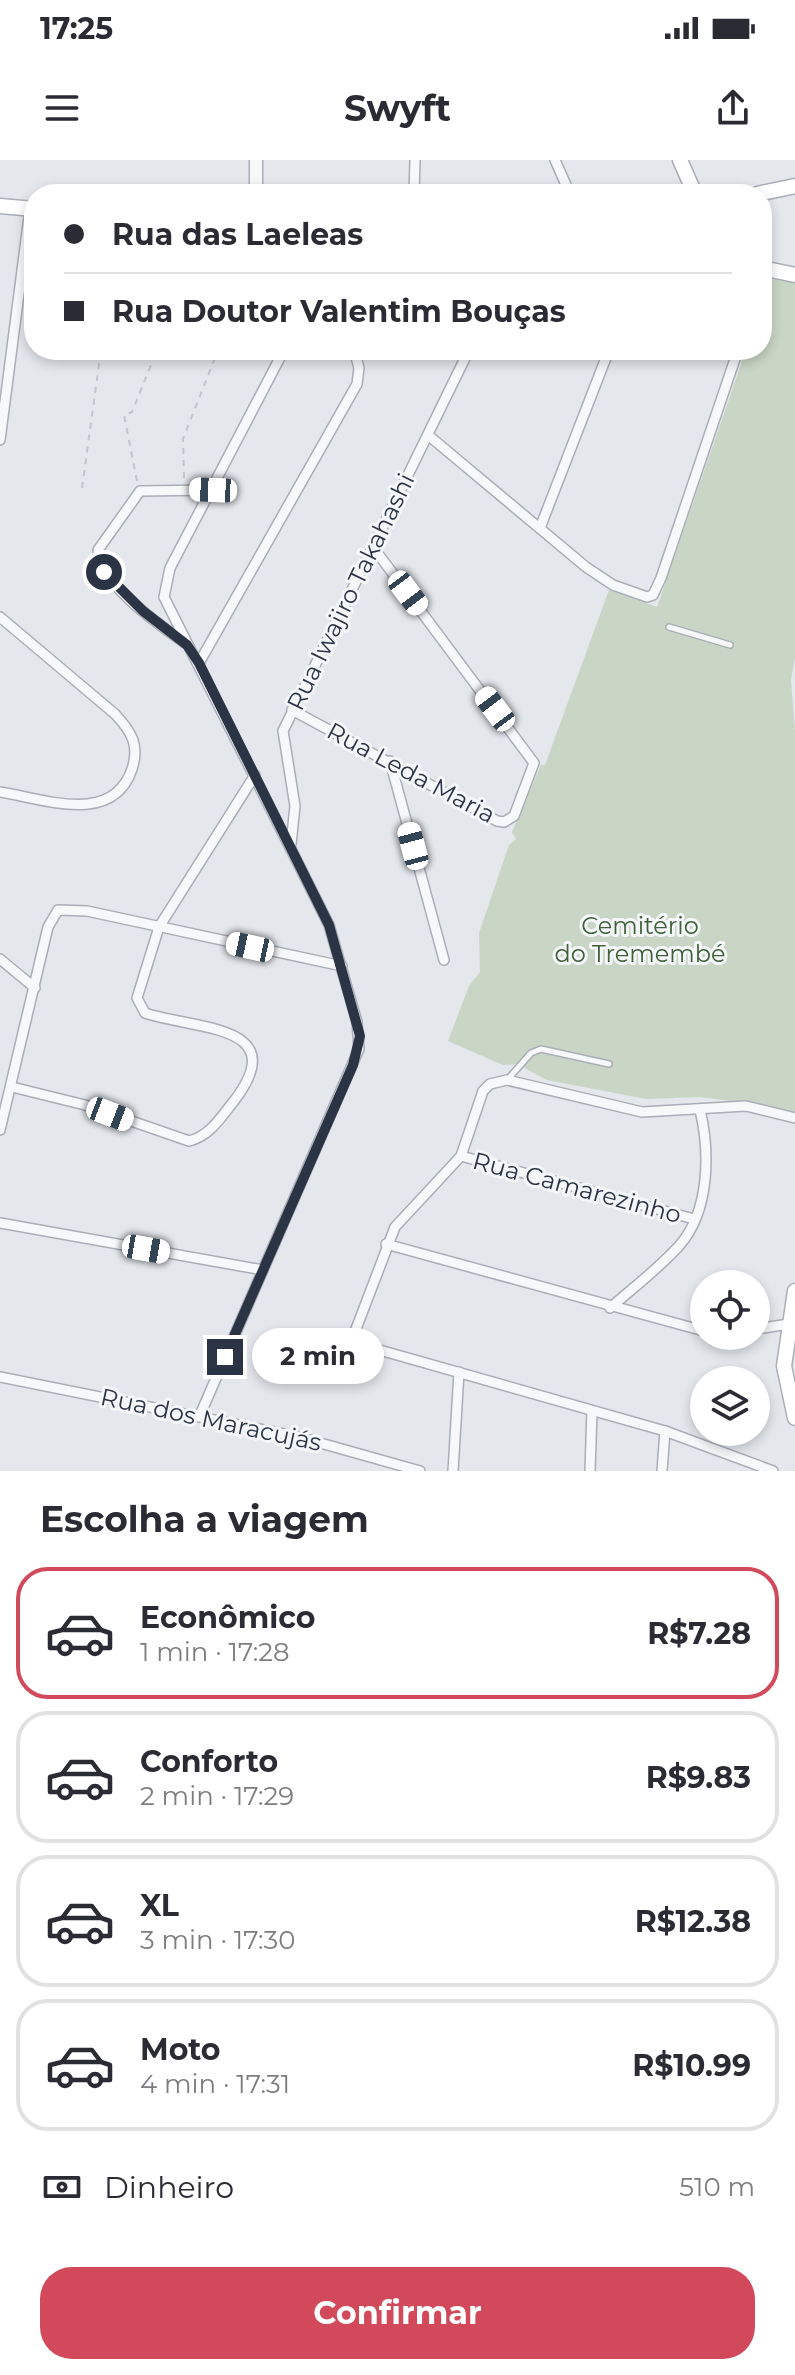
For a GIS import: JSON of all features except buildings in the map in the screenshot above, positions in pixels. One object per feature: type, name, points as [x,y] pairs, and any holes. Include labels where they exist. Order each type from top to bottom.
[{"type":"main road","points":[[680,160],[691,184]]},
{"type":"main road","points":[[772,191],[795,186]]},
{"type":"main road","points":[[0,206],[24,208]]},
{"type":"main road","points":[[772,272],[795,275]]},
{"type":"main road","points":[[795,1291],[784,1366],[795,1418]]},
{"type":"street","points":[[256,160],[256,184]]},
{"type":"street","points":[[414,184],[415,160]]},
{"type":"street","points":[[555,160],[566,184]]},
{"type":"street","points":[[0,440],[24,267]]},
{"type":"street","points":[[200,1415],[359,1049],[357,1022],[329,925],[199,663],[169,611],[165,583],[279,360]]},
{"type":"street","points":[[199,663],[357,384],[357,360]]},
{"type":"street","name":"Rua Iwajiro Takahashi","points":[[291,844],[295,806],[283,731],[464,360]]},
{"type":"street","points":[[540,528],[605,360]]},
{"type":"street","points":[[428,435],[598,576],[629,592],[647,597],[653,595],[661,578],[735,360]]},
{"type":"street","points":[[187,645],[143,611],[99,562],[98,550],[140,491],[213,490]]},
{"type":"street","name":"Rua Leda Maria","points":[[292,710],[497,821],[509,821],[521,800],[534,763],[373,547]]},
{"type":"street","points":[[0,617],[115,714],[130,730],[136,748],[129,777],[119,794],[105,803],[89,805],[0,792]]},
{"type":"street","points":[[390,761],[444,960]]},
{"type":"street","points":[[12,1087],[98,1109],[176,1138],[198,1139],[219,1121],[252,1076],[254,1056],[243,1040],[234,1035],[155,1017],[139,1008],[140,985],[159,927],[255,775]]},
{"type":"street","points":[[0,1130],[48,927],[58,910],[87,911],[342,966]]},
{"type":"street","points":[[0,959],[35,988]]},
{"type":"street","points":[[773,1471],[665,1431],[367,1346],[356,1329],[386,1244],[405,1212],[461,1156],[483,1091],[490,1084],[507,1080],[626,1110],[660,1113],[746,1106],[795,1118]]},
{"type":"street","points":[[610,1308],[679,1245],[694,1219],[707,1161],[700,1110]]},
{"type":"street","name":"Rua Camarezinho","points":[[461,1156],[694,1219]]},
{"type":"street","points":[[0,1223],[263,1270]]},
{"type":"street","points":[[386,1244],[690,1328]]},
{"type":"street","points":[[770,1327],[789,1324]]},
{"type":"street","points":[[453,1471],[459,1372]]},
{"type":"street","name":"Rua dos Maracujás","points":[[0,1377],[200,1415],[341,1448],[420,1471]]},
{"type":"street","points":[[590,1471],[592,1411]]},
{"type":"street","points":[[662,1471],[665,1431]]},
{"type":"lane","points":[[669,627],[730,645]]},
{"type":"lane","points":[[507,1080],[531,1053],[541,1049],[609,1064]]},
{"type":"path","points":[[82,488],[100,360]]},
{"type":"path","points":[[140,491],[124,415],[132,412],[153,360]]},
{"type":"path","points":[[187,489],[183,439],[214,360]]},
{"type":"green space","name":"Cemitério do Tremembé","points":[[772,279],[795,283],[795,658],[791,680],[795,731],[795,1115],[760,1105],[700,1097],[646,1099],[547,1080],[517,1064],[503,1065],[448,1041],[469,986],[480,972],[479,933],[509,845],[516,839],[512,832],[541,765],[545,765],[609,590],[657,607],[743,360],[772,360]]},
{"type":"route","points":[[104,572],[161,627],[187,645],[199,663],[329,925],[360,1036],[353,1065],[225,1357]]}]
